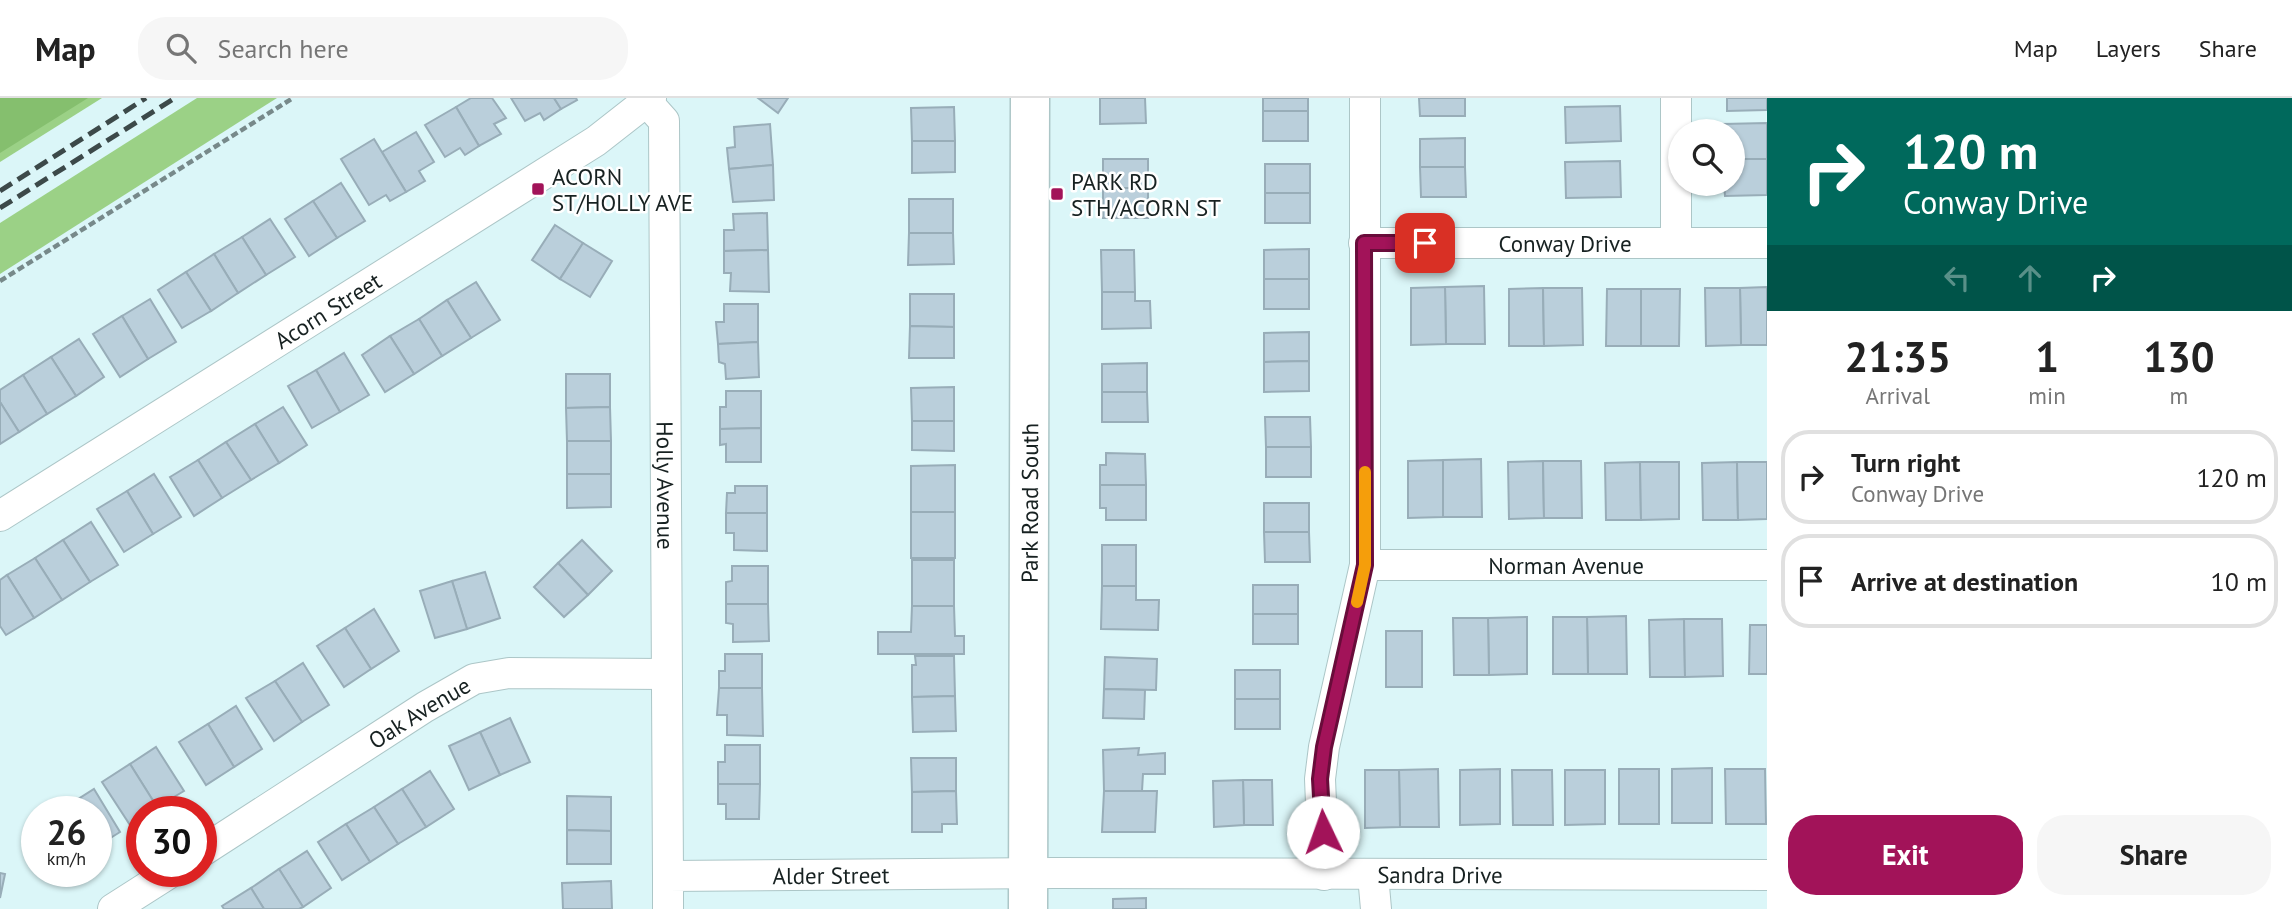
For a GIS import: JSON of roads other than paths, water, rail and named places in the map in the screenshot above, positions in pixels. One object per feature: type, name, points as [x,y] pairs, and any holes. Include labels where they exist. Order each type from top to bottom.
[{"type":"street","name":"Park Road South","points":[[1028,891],[1030,98]]},
{"type":"street","points":[[1324,874],[1320,779],[1324,747],[1365,565],[1365,98]]},
{"type":"street","points":[[1676,98],[1676,243]]},
{"type":"street","name":"Acorn Street","points":[[0,516],[575,154],[649,100]]},
{"type":"street","name":"Holly Avenue","points":[[649,100],[664,121],[666,674],[670,775],[668,876]]},
{"type":"street","name":"Conway Drive","points":[[1364,243],[1767,243]]},
{"type":"street","name":"Norman Avenue","points":[[1365,565],[1767,565]]},
{"type":"street","name":"Oak Avenue","points":[[217,842],[425,707],[474,679],[509,673],[666,674]]},
{"type":"street","name":"Sandra Drive","points":[[1028,891],[1324,874],[1767,875]]},
{"type":"street","points":[[1373,875],[1376,909]]},
{"type":"street","name":"Alder Street","points":[[668,876],[1028,891]]},
{"type":"street","points":[[668,876],[668,909]]},
{"type":"street","points":[[113,909],[147,887]]},
{"type":"railway","points":[[0,191],[146,98]]},
{"type":"railway","points":[[0,208],[175,98]]},
{"type":"place","name":"ACORN ST/HOLLY AVE","points":[[538,189]]},
{"type":"place","name":"PARK RD STH/ACORN ST","points":[[1057,194]]}]
